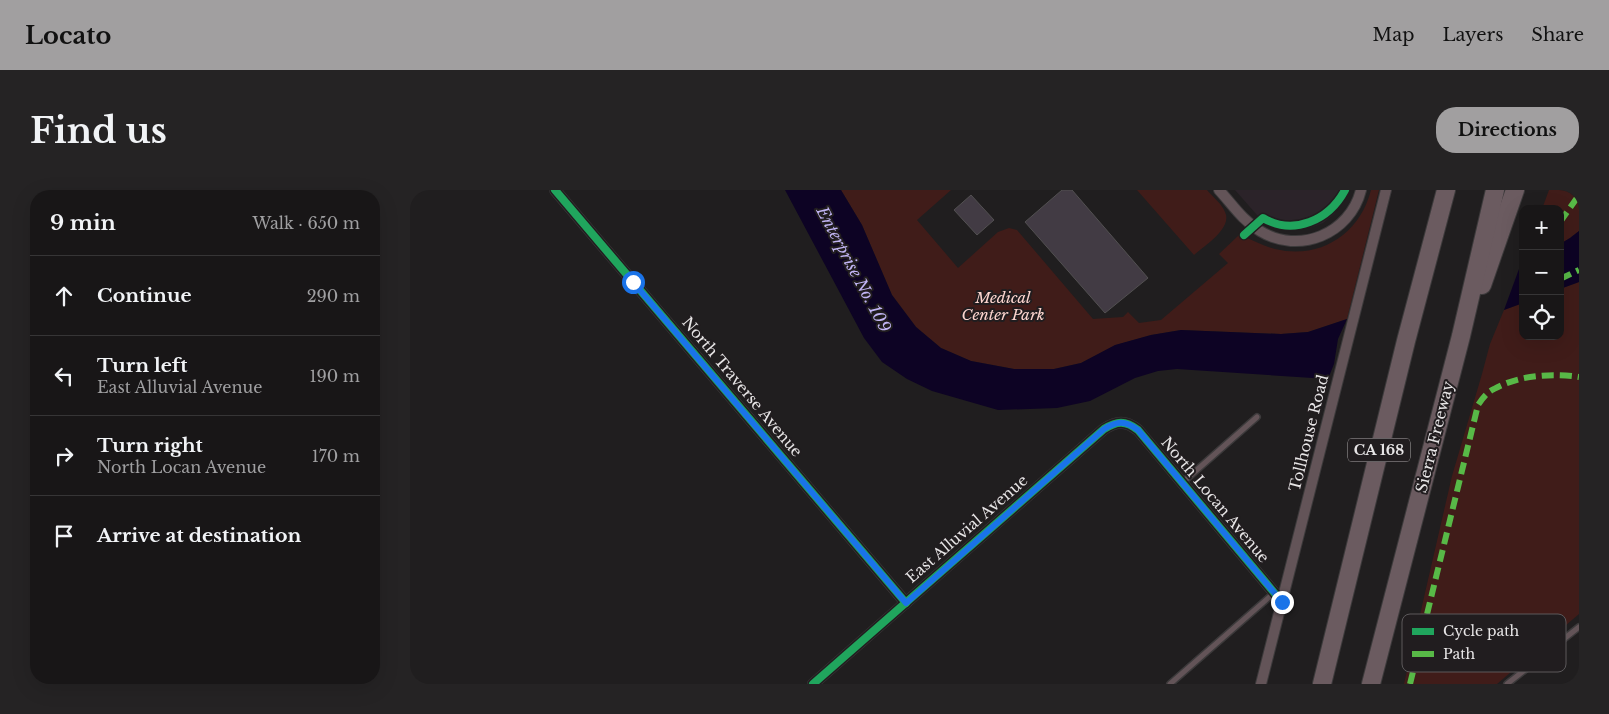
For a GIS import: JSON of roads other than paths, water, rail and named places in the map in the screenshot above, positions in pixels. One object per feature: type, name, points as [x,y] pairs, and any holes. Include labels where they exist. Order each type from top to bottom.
[{"type":"highway","points":[[1439,217],[1441,190]]},
{"type":"highway","name":"CA 168","points":[[1322,684],[1403,350],[1446,190]]},
{"type":"highway","name":"Sierra Freeway","points":[[1371,684],[1461,336],[1495,190]]},
{"type":"highway","points":[[1461,336],[1485,280],[1515,190]]},
{"type":"street","name":"North Traverse Avenue","points":[[555,190],[906,603]]},
{"type":"street","points":[[1220,190],[1248,223],[1261,232],[1277,239],[1295,242],[1315,239],[1333,230],[1349,215],[1359,198],[1360,190]]},
{"type":"street","name":"Tollhouse Road","points":[[1261,684],[1386,190]]},
{"type":"street","name":"East Alluvial Avenue","points":[[813,684],[1104,429],[1122,422]]},
{"type":"street","name":"North Locan Avenue","points":[[1122,422],[1130,424],[1138,430],[1282,602]]},
{"type":"lane","points":[[1182,483],[1257,417]]},
{"type":"lane","points":[[1170,684],[1274,594]]},
{"type":"lane","points":[[1566,637],[1579,627]]},
{"type":"lane","points":[[1507,684],[1522,672]]},
{"type":"water","name":"Enterprise No. 109","points":[[785,190],[841,190],[862,225],[892,295],[916,327],[941,348],[971,361],[1014,369],[1054,369],[1081,363],[1115,345],[1151,335],[1181,330],[1281,334],[1308,332],[1347,319],[1338,339],[1334,364],[1328,379],[1177,369],[1158,371],[1135,378],[1090,401],[1057,408],[998,410],[932,391],[907,379],[882,362],[864,338]]},
{"type":"water","points":[[1579,231],[1579,282],[1564,288],[1564,242]]},
{"type":"water","points":[[1519,269],[1519,304],[1504,310]]},
{"type":"park label","name":"Medical Center Park","points":[[1003,306]]}]
